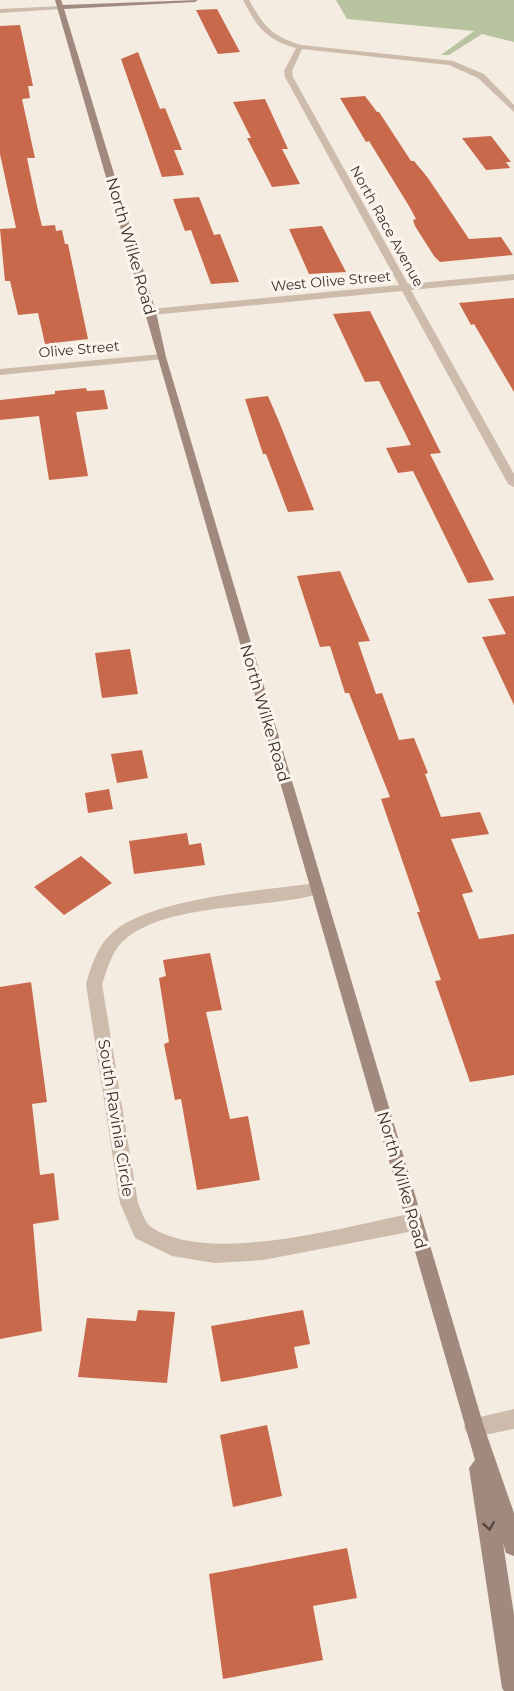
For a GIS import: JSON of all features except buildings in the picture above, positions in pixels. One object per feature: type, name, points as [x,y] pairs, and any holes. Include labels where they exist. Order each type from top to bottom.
[{"type":"street","points":[[0,11],[59,4],[195,0]]},
{"type":"street","points":[[246,0],[264,32],[300,47],[450,63],[481,76],[514,110]]},
{"type":"street","name":"North Wilke Road","points":[[59,4],[151,312],[161,357],[474,1426],[514,1545]]},
{"type":"street","name":"North Race Avenue","points":[[300,47],[288,71],[289,77],[514,484]]},
{"type":"street","name":"West Olive Street","points":[[151,312],[514,277]]},
{"type":"street","name":"Olive Street","points":[[0,372],[161,357]]},
{"type":"street","name":"South Ravinia Circle","points":[[317,889],[174,910],[144,920],[117,937],[111,946],[100,965],[94,984],[129,1203],[142,1232],[172,1247],[215,1254],[263,1251],[414,1222]]},
{"type":"street","points":[[474,1426],[514,1419]]},
{"type":"street","name":"North Wilke Road","points":[[474,1426],[514,1688]]},
{"type":"green space","points":[[336,0],[514,0],[514,42],[482,34],[449,55],[441,55],[474,31],[347,19]]}]
